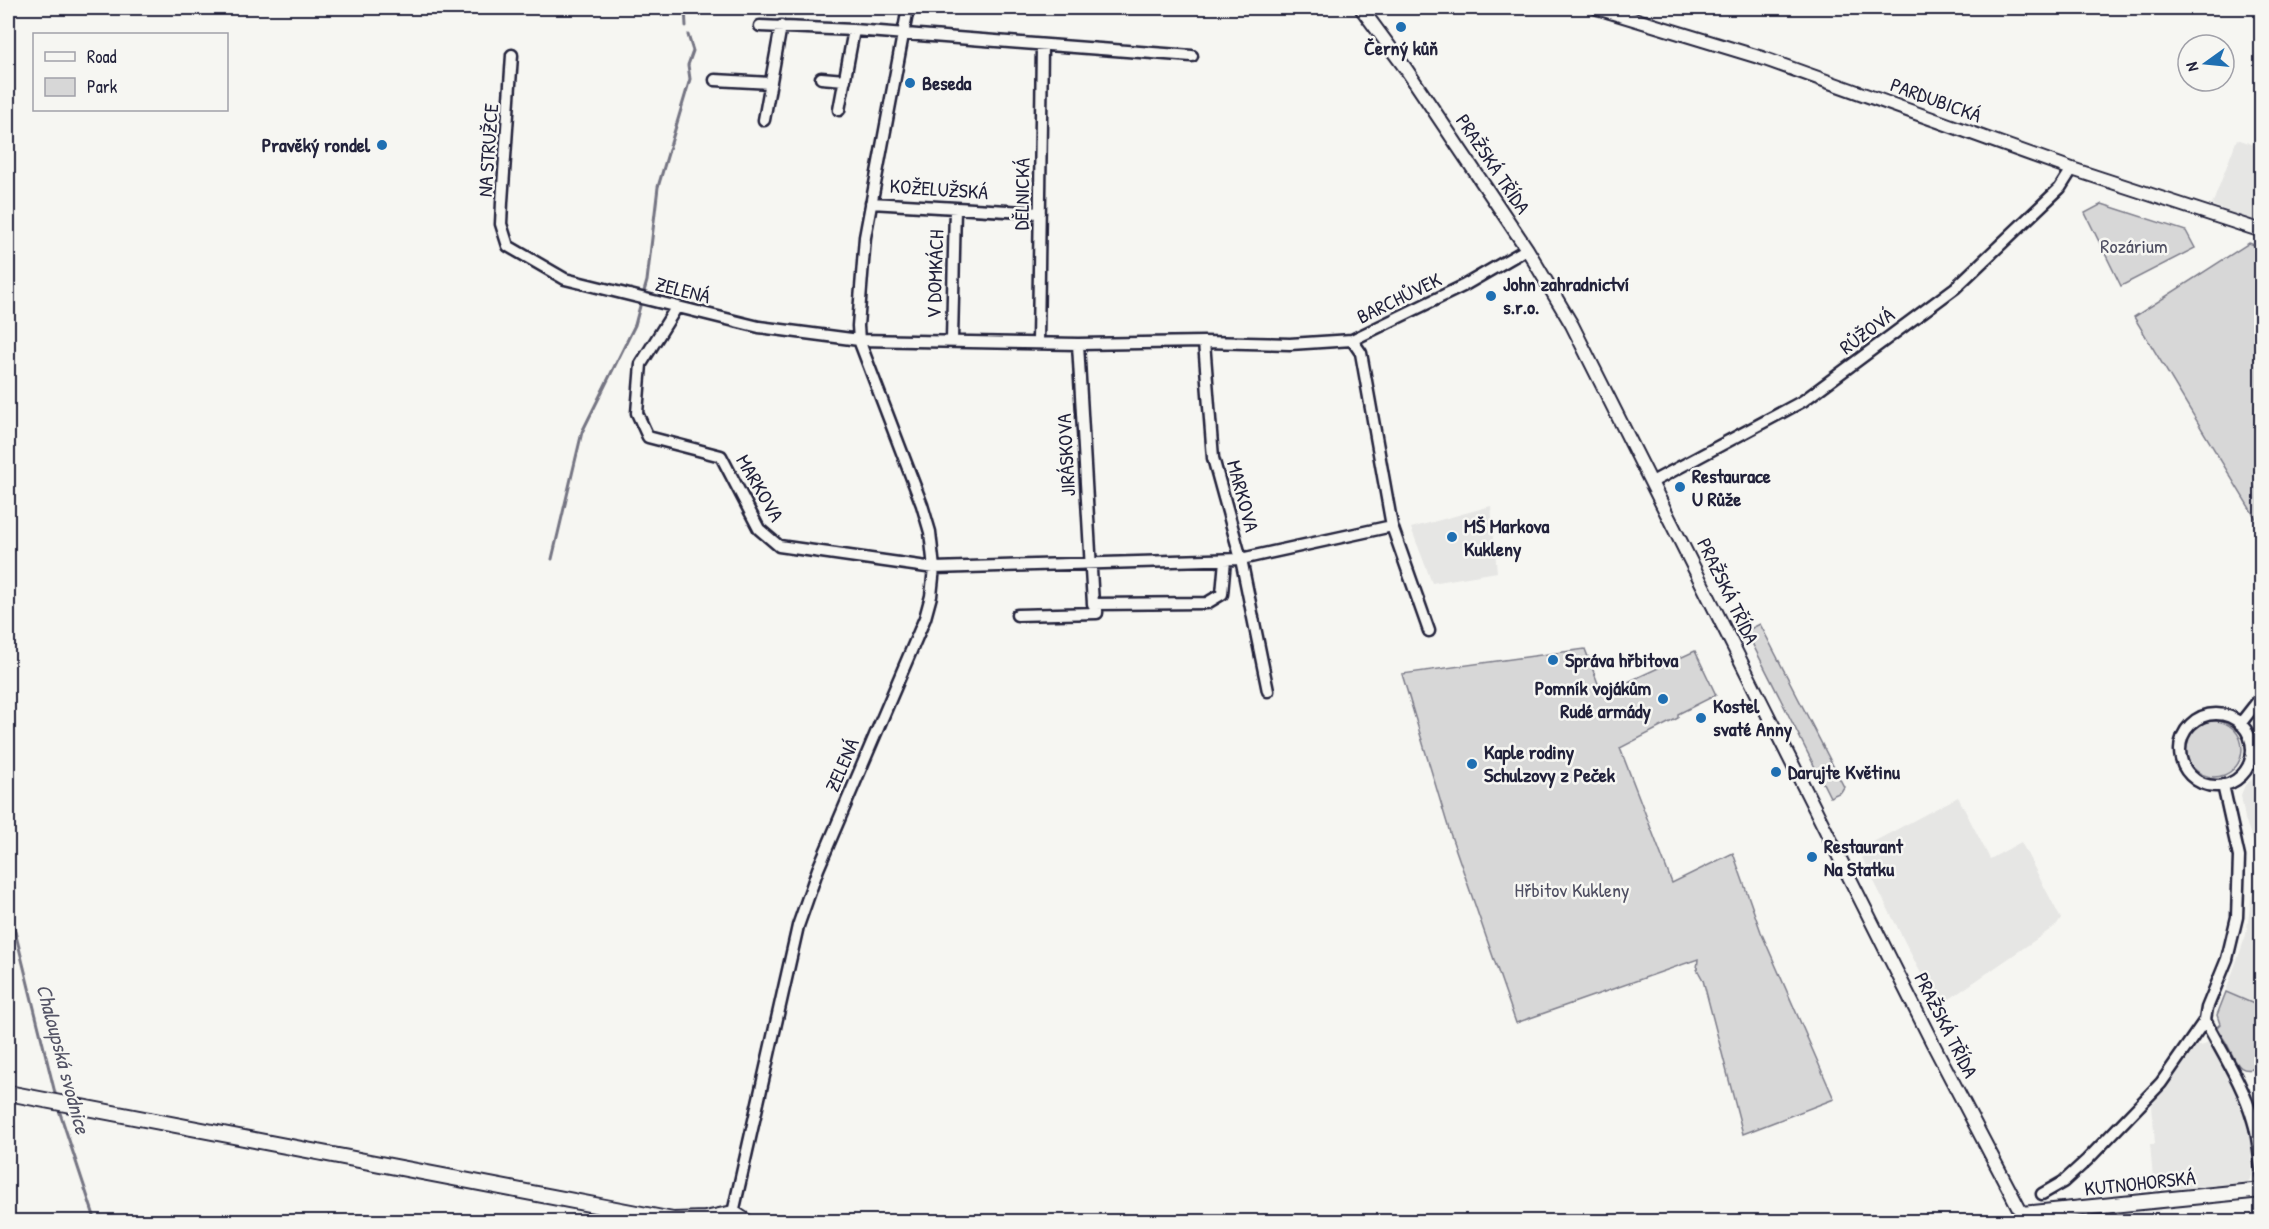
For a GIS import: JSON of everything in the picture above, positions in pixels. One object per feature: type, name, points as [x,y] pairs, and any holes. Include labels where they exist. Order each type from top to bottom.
[{"type":"main road","points":[[8,1093],[675,1221],[735,1219]]},
{"type":"main road","name":"KUTNOHORSKÁ","points":[[2023,1218],[2078,1209],[2262,1190]]},
{"type":"main road","points":[[2053,1221],[2062,1214],[2078,1209]]},
{"type":"street","name":"ZELENÁ","points":[[735,1219],[798,926],[818,869],[925,618],[931,596],[934,568],[930,532],[922,505],[859,340],[858,313],[865,237],[908,8]]},
{"type":"street","name":"PRAŽSKÁ TŘÍDA","points":[[1361,8],[1406,69],[1527,249],[1572,325],[1932,1042],[2023,1218]]},
{"type":"street","name":"PARDUBICKÁ","points":[[1597,8],[1762,58],[2072,169],[2262,231]]},
{"type":"street","points":[[760,26],[854,30],[1192,56]]},
{"type":"street","points":[[764,120],[781,26]]},
{"type":"street","points":[[839,110],[854,30]]},
{"type":"street","name":"DĚLNICKÁ","points":[[1038,343],[1042,45]]},
{"type":"street","name":"NA STRUŽCE","points":[[508,246],[501,213],[512,55]]},
{"type":"street","points":[[821,78],[844,80]]},
{"type":"street","points":[[715,80],[771,83]]},
{"type":"street","name":"RŮŽOVÁ","points":[[1652,482],[1803,401],[1946,295],[2060,188],[2072,169]]},
{"type":"street","name":"KOŽELUŽSKÁ","points":[[871,203],[1040,213]]},
{"type":"street","name":"V DOMKÁCH","points":[[952,340],[955,208]]},
{"type":"street","name":"ZELENÁ","points":[[508,246],[565,279],[759,327],[859,340]]},
{"type":"street","name":"BARCHŮVEK","points":[[1200,342],[1290,344],[1353,340],[1463,286],[1527,249]]},
{"type":"street","name":"MARKOVA","points":[[676,308],[641,364],[637,413],[648,437],[721,456],[759,529],[779,546],[934,568],[1226,560],[1241,559],[1392,526]]},
{"type":"street","points":[[859,340],[1078,344],[1200,342]]},
{"type":"street","points":[[1353,340],[1361,353],[1392,526],[1430,631]]},
{"type":"street","name":"MARKOVA","points":[[1200,342],[1213,458],[1241,559],[1268,691]]},
{"type":"street","name":"JIRÁSKOVA","points":[[1078,344],[1090,564]]},
{"type":"street","points":[[1090,564],[1092,604],[1207,603],[1222,594],[1226,560]]},
{"type":"street","points":[[1017,615],[1097,612],[1097,604]]},
{"type":"street","points":[[2240,724],[2262,696]]},
{"type":"street","points":[[2220,714],[2231,717],[2240,724],[2250,740],[2250,759],[2241,776],[2223,785],[2212,786],[2192,777],[2184,768],[2181,757],[2180,746],[2189,726],[2209,715],[2220,714]]},
{"type":"street","points":[[2042,1194],[2062,1182],[2087,1160],[2153,1091],[2205,1020],[2207,1008],[2227,959],[2237,917],[2240,857],[2223,785]]},
{"type":"street","points":[[2205,1020],[2224,1053],[2250,1109],[2262,1176]]},
{"type":"shaded area","points":[[2237,139],[2261,147],[2261,224],[2212,205]]},
{"type":"shaded area","points":[[1491,506],[1497,572],[1432,583],[1411,528]]},
{"type":"shaded area","points":[[2261,775],[2261,1008],[2226,991],[2246,935],[2257,860],[2256,849],[2245,819],[2241,795],[2245,785]]},
{"type":"shaded area","points":[[1958,797],[1990,859],[2021,842],[2061,919],[2057,925],[1938,1007],[1858,850]]},
{"type":"shaded area","points":[[2207,1042],[2215,1045],[2247,1112],[2250,1125],[2252,1176],[2248,1182],[2154,1191],[2150,1144],[2155,1144],[2152,1105],[2191,1047],[2205,1045]]},
{"type":"green space","name":"Rozárium","points":[[2102,204],[2186,231],[2195,248],[2121,286],[2085,213]]},
{"type":"green space","points":[[2249,243],[2262,248],[2261,527],[2134,317]]},
{"type":"green space","points":[[1760,624],[1844,787],[1841,792],[1830,797],[1746,631]]},
{"type":"green space","name":"Hřbitov Kukleny","points":[[1585,649],[1602,694],[1695,651],[1716,695],[1620,748],[1672,883],[1733,853],[1761,932],[1834,1099],[1743,1134],[1703,980],[1697,969],[1698,959],[1516,1023],[1450,833],[1402,674]]},
{"type":"green space","points":[[2214,721],[2225,723],[2234,729],[2240,738],[2242,749],[2240,760],[2234,769],[2225,775],[2214,777],[2203,775],[2194,769],[2188,760],[2186,749],[2188,738],[2194,729],[2203,723]]},
{"type":"green space","points":[[2226,992],[2261,1007],[2261,1066],[2247,1070],[2239,1066],[2216,1028],[2220,1024],[2217,1015]]},
{"type":"green space","points":[[2103,1213],[2111,1217],[2112,1221],[2062,1221],[2080,1215]]},
{"type":"waterway","points":[[685,8],[686,26]]},
{"type":"waterway","points":[[643,295],[647,281],[658,187],[690,79],[688,65],[693,51],[688,35]]},
{"type":"waterway","points":[[552,559],[582,432],[635,325],[641,302]]},
{"type":"waterway","name":"Chaloupská svodnice","points":[[8,903],[56,1097]]},
{"type":"waterway","name":"Chaloupská svodnice","points":[[58,1107],[96,1222]]},
{"type":"place","name":"Černý kůň","points":[[1401,27]]},
{"type":"place","name":"Beseda","points":[[910,83]]},
{"type":"place","name":"Pravěký rondel","points":[[382,145]]},
{"type":"place","name":"John zahradnictví s.r.o.","points":[[1491,296]]},
{"type":"place","name":"Restaurace U Růže","points":[[1680,487]]},
{"type":"place","name":"MŠ Markova Kukleny","points":[[1452,537]]},
{"type":"place","name":"Správa hřbitova","points":[[1553,660]]},
{"type":"place","name":"Pomník vojákům Rudé armády","points":[[1663,699]]},
{"type":"place","name":"Kostel svaté Anny","points":[[1701,718]]},
{"type":"place","name":"Kaple rodiny Schulzovy z Peček","points":[[1472,764]]},
{"type":"place","name":"Darujte Květinu","points":[[1776,772]]},
{"type":"place","name":"Restaurant Na Statku","points":[[1812,857]]}]
